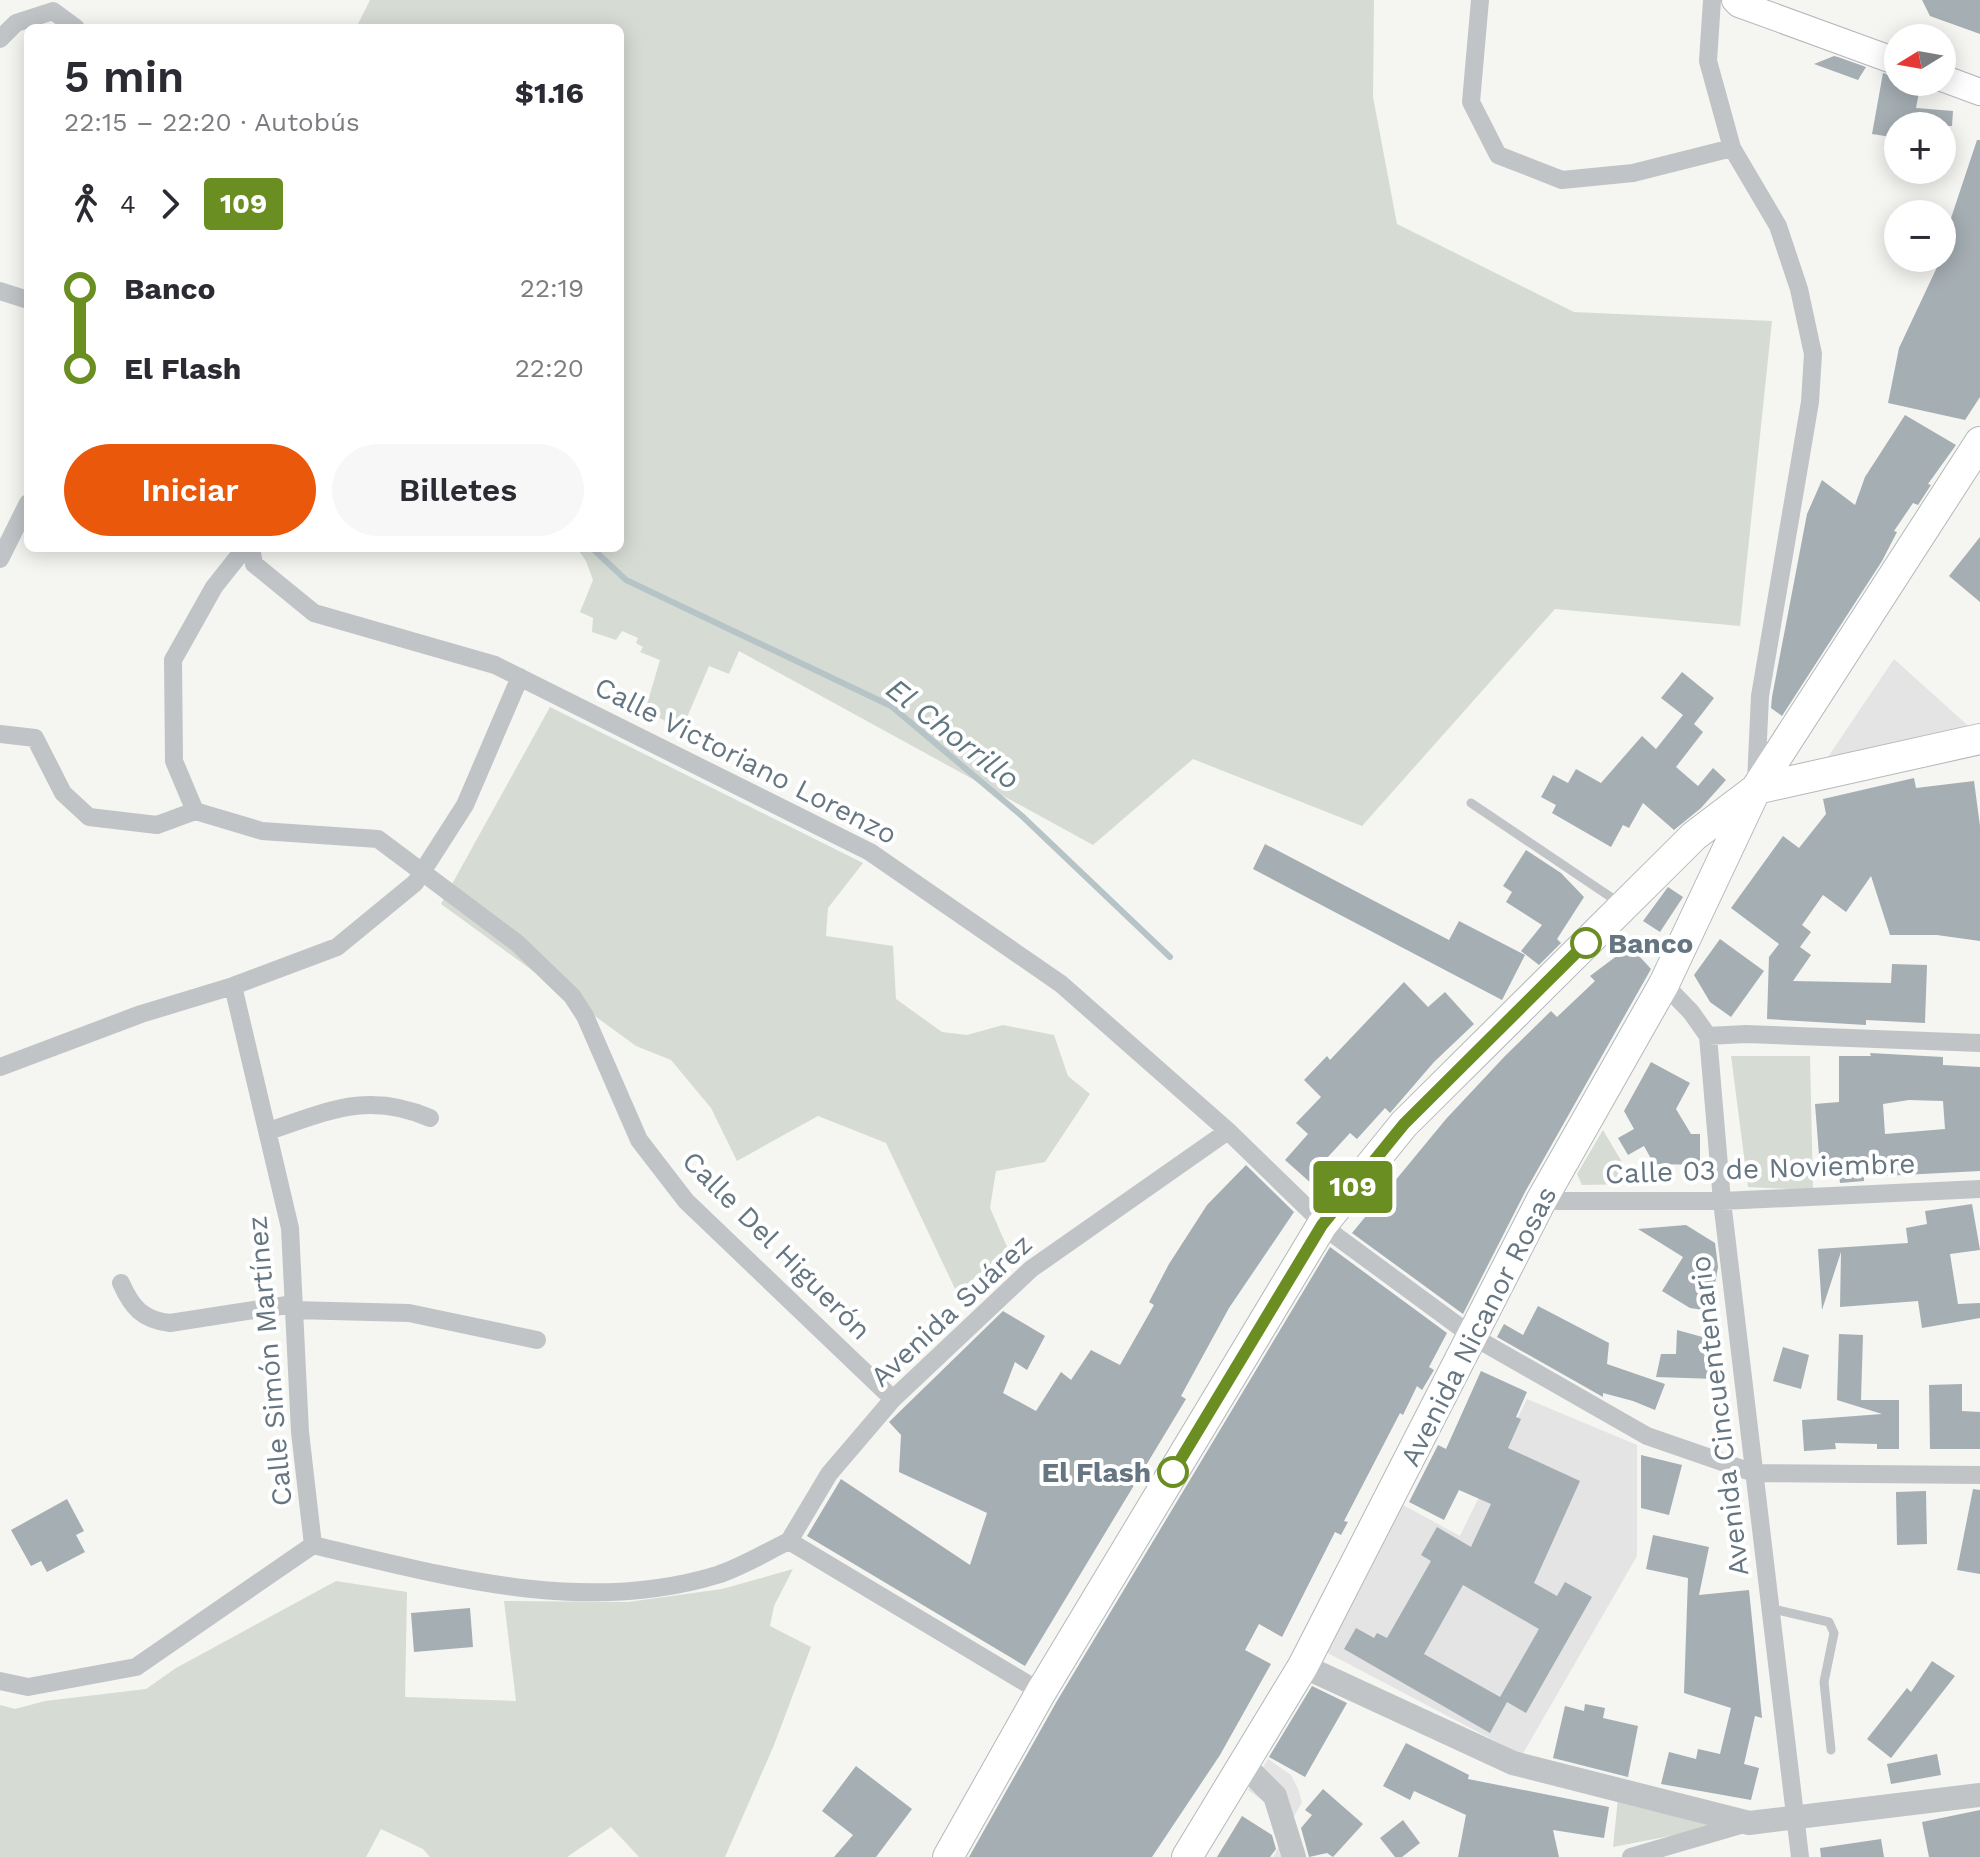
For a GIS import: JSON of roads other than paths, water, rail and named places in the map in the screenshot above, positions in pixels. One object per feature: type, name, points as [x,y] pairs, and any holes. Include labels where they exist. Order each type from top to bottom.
[{"type":"main road","points":[[1735,0],[1884,57]]},
{"type":"main road","points":[[1956,83],[1980,92]]},
{"type":"main road","points":[[948,1857],[1041,1692],[1322,1225],[1404,1124],[1694,836],[1756,789],[1980,442]]},
{"type":"main road","points":[[1756,789],[1980,739]]},
{"type":"main road","name":"Avenida Nicanor Rosas","points":[[1187,1857],[1303,1666],[1541,1201],[1664,984],[1756,789]]},
{"type":"street","points":[[1480,0],[1471,102],[1498,155],[1562,180],[1633,173],[1732,148]]},
{"type":"street","points":[[1712,0],[1708,61],[1732,148],[1778,226],[1799,289],[1813,354],[1810,402],[1760,696],[1756,789]]},
{"type":"street","points":[[0,39],[16,23],[56,6],[72,24]]},
{"type":"street","points":[[0,291],[24,299]]},
{"type":"street","points":[[0,559],[24,511]]},
{"type":"street","points":[[0,734],[35,738],[63,793],[89,817],[157,825],[195,811],[174,761],[173,660],[214,587],[245,552]]},
{"type":"street","name":"Calle Victoriano Lorenzo","points":[[250,552],[254,564],[314,613],[495,665],[870,852],[1061,984],[1228,1131],[1322,1225],[1472,1336],[1647,1436],[1754,1473],[1980,1475]]},
{"type":"street","points":[[0,1067],[141,1014],[233,986],[337,947],[415,883],[465,805],[520,677]]},
{"type":"street","name":"Calle Del Higuerón","points":[[195,811],[262,831],[378,839],[517,943],[572,996],[585,1016],[625,1114],[655,1162],[686,1201],[893,1399]]},
{"type":"street","points":[[1664,984],[1691,1012],[1708,1036],[1746,1034],[1980,1043]]},
{"type":"street","name":"Calle Simón Martínez","points":[[233,986],[290,1228],[300,1432],[313,1545]]},
{"type":"street","name":"Avenida Cincuentenario","points":[[1708,1036],[1722,1201],[1800,1857]]},
{"type":"street","points":[[269,1131],[316,1112],[357,1105],[391,1105],[430,1118]]},
{"type":"street","name":"Avenida Suárez","points":[[789,1541],[829,1474],[893,1399],[1031,1269],[1228,1131]]},
{"type":"street","name":"Calle 03 de Noviembre","points":[[1541,1201],[1722,1201],[1980,1189]]},
{"type":"street","points":[[121,1283],[137,1312],[152,1321],[170,1323],[293,1307],[409,1313],[537,1340]]},
{"type":"street","points":[[0,1681],[28,1687],[136,1667],[313,1545],[461,1579],[586,1595],[650,1589],[719,1575],[789,1541],[1041,1692]]},
{"type":"street","points":[[1303,1666],[1513,1763],[1749,1823]]},
{"type":"street","points":[[1242,1763],[1275,1796],[1294,1857]]},
{"type":"street","points":[[1631,1857],[1749,1823],[1794,1815],[1980,1795]]},
{"type":"lane","points":[[1471,803],[1623,905]]},
{"type":"lane","points":[[1769,1608],[1829,1622],[1834,1633],[1824,1682],[1831,1750]]},
{"type":"waterway","name":"El Chorrillo","points":[[596,552],[626,580],[891,706],[1022,816],[1170,957]]},
{"type":"place","name":"Banco","points":[[1586,943]]},
{"type":"place","name":"El Flash","points":[[1173,1472]]}]
